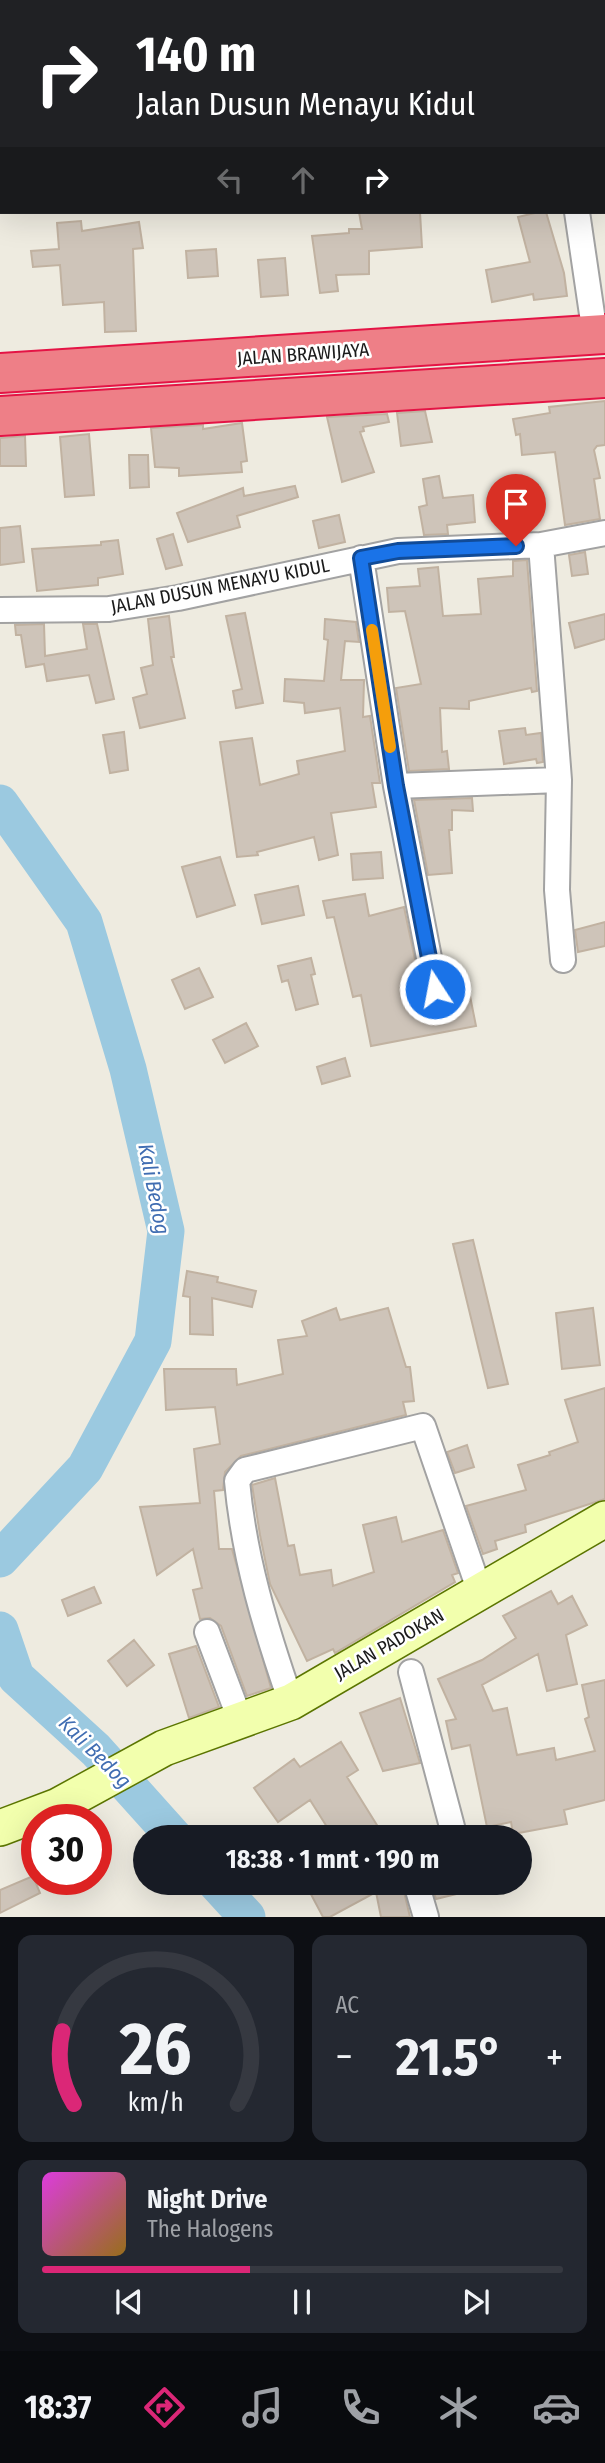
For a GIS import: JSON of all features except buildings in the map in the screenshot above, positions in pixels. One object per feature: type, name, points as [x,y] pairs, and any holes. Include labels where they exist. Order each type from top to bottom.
[{"type":"highway","name":"JALAN BRAWIJAYA","points":[[0,373],[601,325]]},
{"type":"highway","name":"JALAN BRAWIJAYA","points":[[0,398],[551,372],[605,361]]},
{"type":"highway","points":[[0,415],[551,372],[605,378]]},
{"type":"main road","points":[[0,357],[601,325]]},
{"type":"main road","name":"JALAN PADOKAN","points":[[0,1828],[58,1807],[164,1748],[241,1723],[404,1654],[480,1592],[605,1519]]},
{"type":"street","points":[[577,214],[601,325]]},
{"type":"street","name":"JALAN DUSUN MENAYU KIDUL","points":[[0,610],[109,609],[178,598],[398,551],[541,545],[605,533]]},
{"type":"street","points":[[541,545],[559,780],[557,890],[564,960]]},
{"type":"street","points":[[361,558],[396,786],[435,989]]},
{"type":"street","points":[[396,786],[559,780]]},
{"type":"street","points":[[291,1702],[262,1619],[250,1564],[237,1481],[245,1470],[423,1426],[480,1592]]},
{"type":"street","points":[[207,1632],[241,1723]]},
{"type":"street","points":[[404,1654],[451,1825]]},
{"type":"street","points":[[420,1895],[426,1917]]},
{"type":"waterway","name":"Kali Bedog","points":[[0,803],[84,922],[128,1069],[166,1231],[153,1341],[85,1468],[0,1559]]},
{"type":"waterway","name":"Kali Bedog","points":[[0,1630],[16,1677],[96,1750],[163,1825]]},
{"type":"waterway","name":"Kali Bedog","points":[[227,1895],[247,1917]]},
{"type":"slow traffic","points":[[372,630],[390,747]]},
{"type":"route","points":[[435,989],[396,786],[361,558],[398,551],[516,546]]}]
